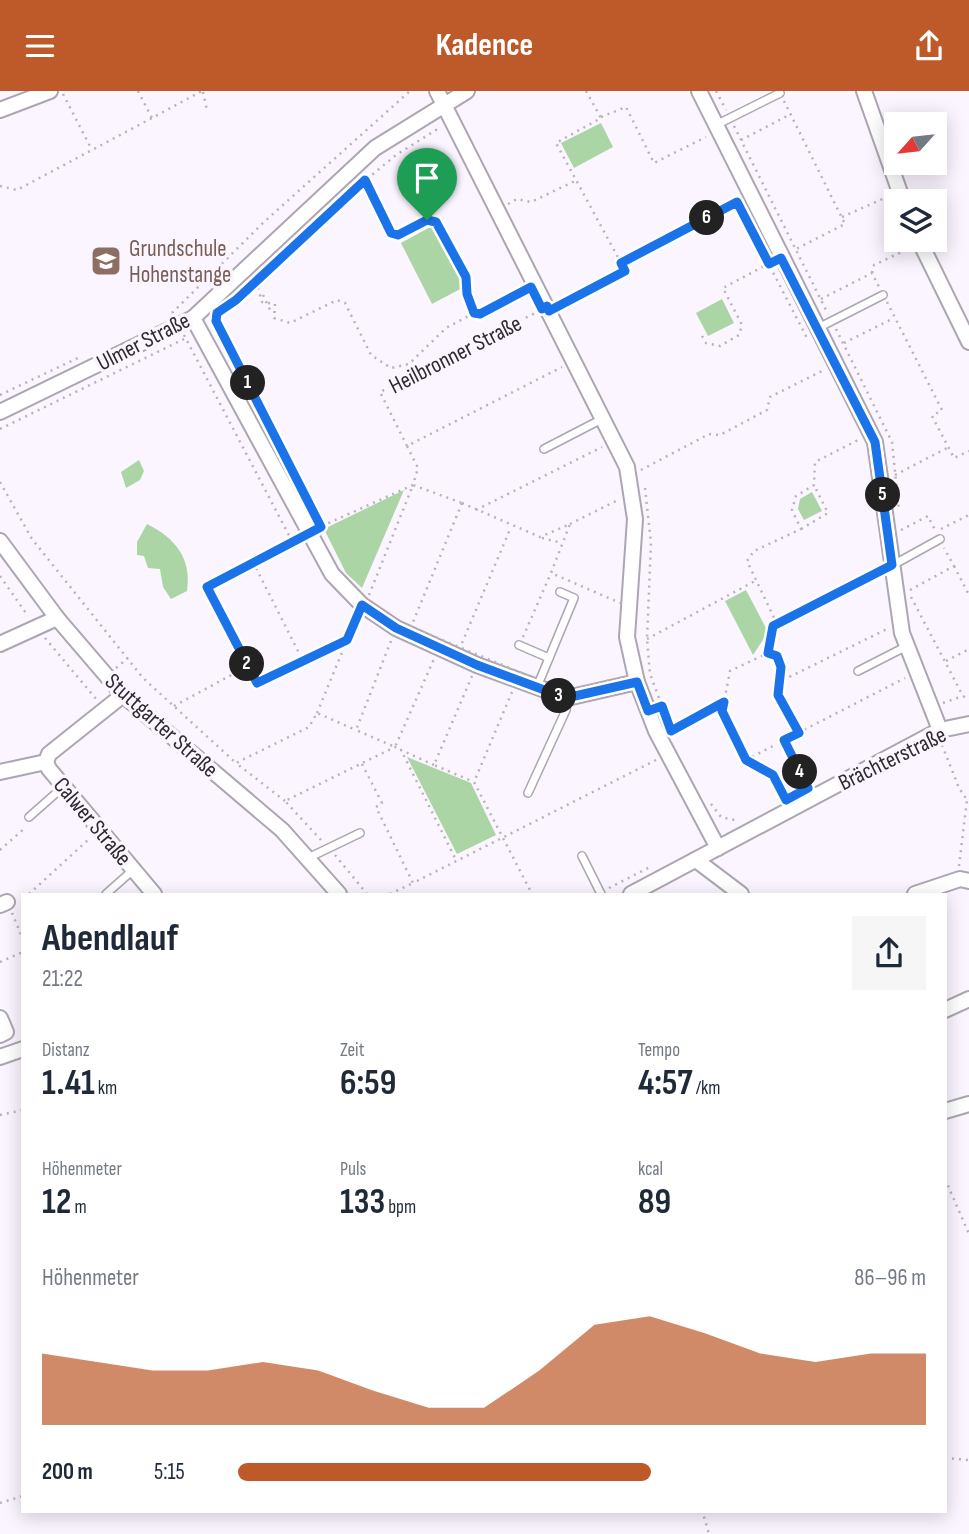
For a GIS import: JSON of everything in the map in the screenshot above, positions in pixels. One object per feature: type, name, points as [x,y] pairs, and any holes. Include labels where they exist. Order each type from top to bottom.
[{"type":"street","points":[[0,110],[50,91]]},
{"type":"street","name":"Ulmer Straße","points":[[0,412],[192,318],[375,148],[440,97],[467,91]]},
{"type":"street","points":[[699,91],[717,128],[742,198],[775,261],[817,329],[875,442],[902,633],[940,730]]},
{"type":"street","points":[[864,91],[898,189]]},
{"type":"street","name":"Heilbronner Straße","points":[[440,97],[614,441],[635,473],[635,519],[626,637],[637,682],[648,711],[718,848]]},
{"type":"street","points":[[925,252],[969,342]]},
{"type":"street","points":[[192,318],[332,574],[365,602],[439,648],[517,680],[538,683],[566,698],[637,682]]},
{"type":"street","name":"Stuttgarter Straße","points":[[0,541],[57,618],[123,695],[282,830],[338,893]]},
{"type":"street","points":[[0,644],[57,618]]},
{"type":"street","name":"Calwer Straße","points":[[123,695],[49,754],[46,761],[153,893]]},
{"type":"street","name":"Brächterstraße","points":[[633,893],[940,730],[969,723]]},
{"type":"street","points":[[0,772],[46,761]]},
{"type":"street","points":[[696,860],[740,893]]},
{"type":"street","points":[[919,893],[965,880]]},
{"type":"street","points":[[947,1009],[969,999]]},
{"type":"street","points":[[0,1018],[6,1033],[0,1035]]},
{"type":"street","points":[[0,1057],[21,1050]]},
{"type":"street","points":[[947,1113],[969,1104]]},
{"type":"lane","points":[[717,128],[780,93]]},
{"type":"lane","points":[[817,329],[883,295]]},
{"type":"lane","points":[[544,449],[603,418]]},
{"type":"lane","points":[[892,565],[938,535]]},
{"type":"lane","points":[[538,683],[574,598],[560,592]]},
{"type":"lane","points":[[519,645],[549,658]]},
{"type":"lane","points":[[858,671],[907,646]]},
{"type":"lane","points":[[528,793],[566,710],[566,698]]},
{"type":"lane","points":[[784,740],[813,798]]},
{"type":"lane","points":[[29,817],[64,786]]},
{"type":"lane","points":[[308,859],[359,832]]},
{"type":"lane","points":[[582,856],[601,893]]},
{"type":"lane","points":[[107,893],[134,870]]},
{"type":"path","points":[[62,91],[92,150]]},
{"type":"path","points":[[138,91],[152,118]]},
{"type":"path","points":[[0,185],[17,190],[202,91],[206,110]]},
{"type":"path","points":[[292,541],[172,312],[283,205],[410,91]]},
{"type":"path","points":[[586,91],[601,118]]},
{"type":"path","points":[[780,93],[845,224],[796,249]]},
{"type":"path","points":[[575,181],[556,143],[626,107],[654,163],[717,128]]},
{"type":"path","points":[[741,140],[791,114]]},
{"type":"path","points":[[303,491],[216,321],[217,313],[396,155],[436,130],[445,132]]},
{"type":"path","points":[[498,208],[517,199],[531,202],[578,179],[625,271],[548,309]]},
{"type":"path","points":[[365,180],[391,233],[398,235],[427,220],[436,222],[466,277],[467,294],[474,313]]},
{"type":"path","points":[[621,263],[742,198],[775,261],[811,347]]},
{"type":"path","points":[[842,217],[884,203]]},
{"type":"path","points":[[899,252],[874,265],[872,273],[942,410],[932,415],[948,447],[954,458],[969,451]]},
{"type":"path","points":[[702,336],[706,343],[720,346],[739,335],[742,325],[723,288],[775,261]]},
{"type":"path","points":[[821,299],[872,273]]},
{"type":"path","points":[[256,281],[262,293],[262,302],[275,304],[276,308],[272,314]]},
{"type":"path","points":[[267,302],[274,318],[290,323],[337,300],[345,303],[371,355],[391,368],[410,364],[446,328],[474,313],[480,314],[531,287]]},
{"type":"path","name":"Heilbronner Straße","points":[[412,485],[418,468],[380,392],[548,309]]},
{"type":"path","points":[[843,344],[894,318]]},
{"type":"path","points":[[0,395],[86,354]]},
{"type":"path","points":[[407,446],[574,361]]},
{"type":"path","points":[[648,711],[662,706],[650,674],[647,639],[651,543],[648,504],[635,473],[709,434],[720,435],[767,410],[770,397],[836,365]]},
{"type":"path","points":[[852,429],[862,449]]},
{"type":"path","points":[[777,624],[747,561],[754,551],[828,513],[814,485],[815,462],[858,440]]},
{"type":"path","points":[[476,510],[614,441]]},
{"type":"path","points":[[881,482],[948,447]]},
{"type":"path","points":[[0,482],[32,538],[143,678],[236,763],[285,801],[366,893]]},
{"type":"path","points":[[236,763],[309,727],[365,602],[412,485]]},
{"type":"path","points":[[347,640],[257,683],[207,587],[309,532],[412,485],[462,503],[511,526],[562,543]]},
{"type":"path","points":[[801,529],[792,510],[796,496],[814,485]]},
{"type":"path","points":[[540,537],[627,495]]},
{"type":"path","points":[[356,730],[462,503]]},
{"type":"path","points":[[938,535],[969,515]]},
{"type":"path","points":[[519,645],[570,524]]},
{"type":"path","points":[[460,646],[511,526]]},
{"type":"path","points":[[253,562],[303,661]]},
{"type":"path","points":[[768,653],[773,626],[892,565]]},
{"type":"path","points":[[954,566],[969,595]]},
{"type":"path","points":[[551,573],[625,605]]},
{"type":"path","points":[[0,576],[36,628],[104,709]]},
{"type":"path","points":[[647,639],[756,581]]},
{"type":"path","points":[[907,591],[963,696],[969,700]]},
{"type":"path","points":[[403,626],[460,646],[538,683],[565,691],[628,676],[622,636],[626,593]]},
{"type":"path","points":[[779,682],[894,625]]},
{"type":"path","points":[[285,801],[395,747],[439,648]]},
{"type":"path","points":[[946,661],[969,649]]},
{"type":"path","points":[[786,800],[773,775],[746,760],[722,711],[730,671],[768,653],[777,656],[781,667],[778,695],[799,733]]},
{"type":"path","points":[[434,765],[477,665]]},
{"type":"path","points":[[174,706],[248,666]]},
{"type":"path","points":[[746,760],[913,674]]},
{"type":"path","points":[[474,782],[517,680]]},
{"type":"path","points":[[931,707],[963,696]]},
{"type":"path","points":[[671,731],[724,702]]},
{"type":"path","points":[[317,713],[474,782],[531,893]]},
{"type":"path","points":[[940,730],[941,744],[968,799],[958,855],[965,880]]},
{"type":"path","points":[[401,750],[456,861]]},
{"type":"path","points":[[392,893],[665,755]]},
{"type":"path","points":[[362,764],[382,803],[376,807],[413,883]]},
{"type":"path","points":[[706,797],[721,817],[742,822]]},
{"type":"path","points":[[0,850],[32,821],[29,817]]},
{"type":"path","points":[[30,893],[100,829]]},
{"type":"path","points":[[601,893],[659,863]]},
{"type":"path","points":[[0,962],[21,953]]},
{"type":"path","points":[[0,1115],[21,1110]]},
{"type":"path","points":[[947,1184],[969,1234]]},
{"type":"path","points":[[947,1458],[969,1460]]},
{"type":"path","points":[[0,1503],[21,1497]]},
{"type":"path","points":[[703,1513],[709,1534]]},
{"type":"green space","points":[[601,123],[613,147],[574,168],[561,143]]},
{"type":"green space","points":[[432,226],[464,287],[432,304],[401,243]]},
{"type":"green space","points":[[722,299],[734,323],[708,336],[696,313]]},
{"type":"green space","points":[[139,460],[144,471],[140,480],[126,488],[121,472]]},
{"type":"green space","points":[[404,490],[362,588],[346,573],[324,529]]},
{"type":"green space","points":[[812,492],[822,511],[804,520],[798,509],[800,499]]},
{"type":"green space","points":[[147,524],[166,536],[184,559],[188,579],[187,591],[171,599],[163,587],[160,569],[148,568],[144,556],[137,555],[137,542]]},
{"type":"green space","points":[[746,590],[768,632],[753,655],[725,601]]},
{"type":"green space","points":[[407,757],[471,783],[496,835],[457,854]]},
{"type":"place","name":"Grundschule Hohenstange","points":[[106,261]]},
{"type":"route","points":[[365,180],[391,233],[398,235],[427,220],[436,222],[466,277],[469,305],[474,313],[480,314],[531,287],[542,309],[547,306],[549,311],[625,271],[621,263],[737,202],[769,264],[781,258],[875,442],[892,565],[773,626],[768,653],[777,656],[781,667],[778,695],[799,733],[784,740],[808,788],[786,800],[773,775],[746,760],[722,711],[724,702],[671,731],[662,706],[648,711],[637,682],[566,698],[477,665],[396,628],[362,605],[347,640],[257,683],[207,587],[321,527],[216,321],[217,313],[236,300],[365,180]]}]
